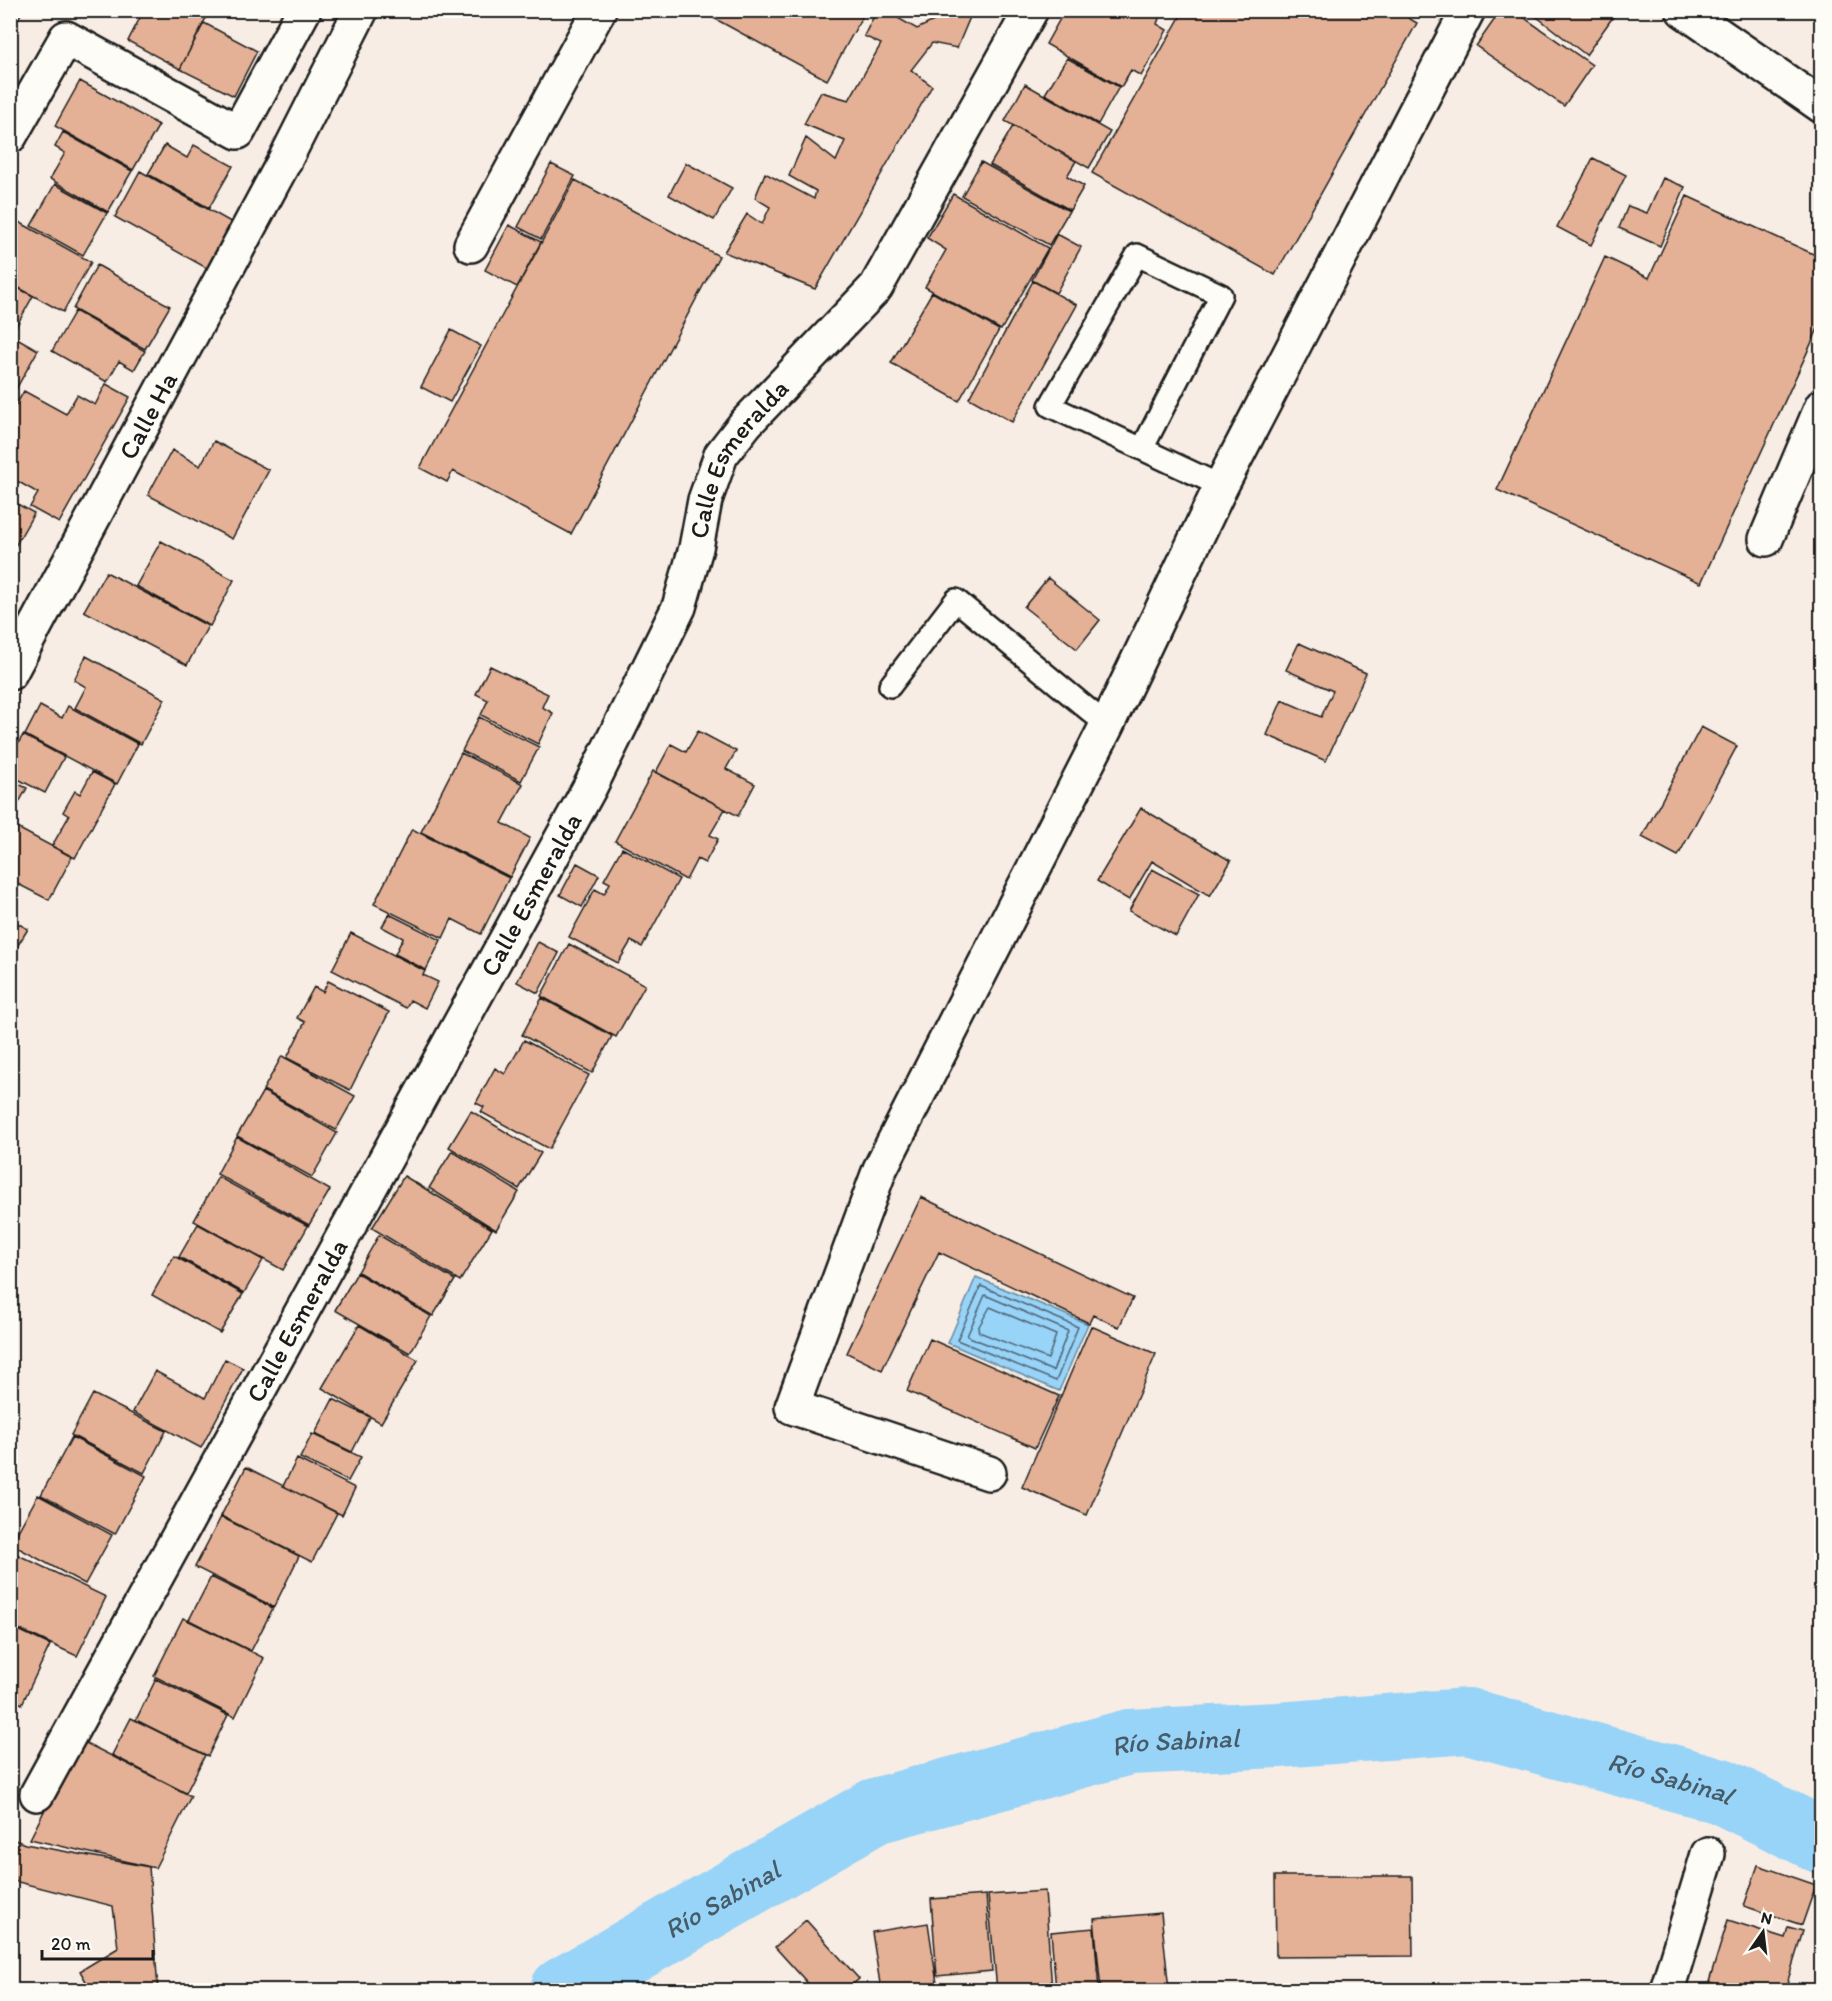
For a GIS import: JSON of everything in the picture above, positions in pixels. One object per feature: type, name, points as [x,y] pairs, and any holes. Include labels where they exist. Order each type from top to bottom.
[{"type":"street","points":[[10,136],[66,38],[238,132],[304,10]]},
{"type":"street","name":"Calle Ha","points":[[10,674],[286,158],[361,10]]},
{"type":"street","points":[[471,244],[599,10]]},
{"type":"street","name":"Calle Esmeralda","points":[[37,1794],[590,787],[679,607],[696,548],[705,500],[721,455],[746,423],[876,287],[1031,10]]},
{"type":"street","points":[[989,1473],[792,1407],[880,1170],[1107,725],[1221,486],[1468,10]]},
{"type":"street","points":[[1683,10],[1821,106]]},
{"type":"street","points":[[278,58],[324,84]]},
{"type":"street","points":[[1766,539],[1821,406]]},
{"type":"street","points":[[1667,1990],[1708,1854]]},
{"type":"lane","points":[[1142,449],[1221,294],[1137,255],[1050,406],[1221,486]]},
{"type":"lane","points":[[890,686],[956,600],[1107,725]]},
{"type":"water","points":[[976,1277],[1088,1324],[1059,1391],[948,1343]]},
{"type":"building","points":[[10,10],[23,10],[15,25],[10,22]]},
{"type":"building","points":[[144,10],[210,10],[180,69],[128,41]]},
{"type":"building","points":[[699,10],[866,10],[827,80]]},
{"type":"building","points":[[877,10],[884,10],[917,29],[936,20],[915,10],[973,10],[957,48],[932,43],[911,70],[932,86],[815,289],[724,252],[747,214],[762,224],[770,207],[755,198],[765,173],[814,199],[816,191],[789,176],[806,138],[836,161],[845,141],[804,124],[821,92],[849,100],[881,44],[864,36]]},
{"type":"building","points":[[1065,10],[1080,10],[1089,15],[1092,10],[1162,10],[1157,24],[1167,30],[1141,76],[1131,70],[1121,87],[1046,44]]},
{"type":"building","points":[[1184,10],[1395,10],[1417,23],[1275,275],[1092,173]]},
{"type":"building","points":[[1501,10],[1513,10],[1592,65],[1564,106],[1476,46]]},
{"type":"building","points":[[1528,10],[1611,10],[1615,14],[1586,55]]},
{"type":"building","points":[[204,23],[257,51],[234,96],[180,69]]},
{"type":"building","points":[[1067,58],[1119,87],[1098,124],[1045,94]]},
{"type":"building","points":[[80,81],[159,125],[133,170],[55,126]]},
{"type":"building","points":[[1025,84],[1110,132],[1089,168],[1005,121]]},
{"type":"building","points":[[1013,126],[1076,161],[1067,176],[1084,186],[1070,210],[990,165]]},
{"type":"building","points":[[63,132],[132,171],[108,212],[50,179],[65,153],[55,147]]},
{"type":"building","points":[[165,145],[187,158],[194,145],[233,166],[209,208],[148,174]]},
{"type":"building","points":[[1593,158],[1626,175],[1591,245],[1557,227]]},
{"type":"building","points":[[981,162],[1069,211],[1049,245],[962,196]]},
{"type":"building","points":[[686,163],[732,188],[714,220],[669,195]]},
{"type":"building","points":[[551,164],[575,176],[541,239],[518,227]]},
{"type":"building","points":[[140,171],[238,226],[212,271],[115,217]]},
{"type":"building","points":[[1663,178],[1685,187],[1660,246],[1619,228],[1628,206],[1647,213]]},
{"type":"building","points":[[575,180],[719,256],[571,534],[453,471],[447,482],[420,468]]},
{"type":"building","points":[[55,184],[107,213],[83,255],[31,226]]},
{"type":"building","points":[[953,194],[1048,248],[1001,330],[925,287],[946,250],[927,238]]},
{"type":"building","points":[[1687,196],[1822,258],[1822,320],[1701,583],[1497,490],[1605,257],[1649,278]]},
{"type":"building","points":[[10,217],[91,262],[63,312],[10,283]]},
{"type":"building","points":[[509,225],[541,242],[517,287],[485,270]]},
{"type":"building","points":[[1057,234],[1081,247],[1056,293],[1032,280]]},
{"type":"building","points":[[97,265],[170,306],[145,349],[73,309]]},
{"type":"building","points":[[1033,281],[1077,305],[1012,422],[969,398]]},
{"type":"building","points":[[10,284],[33,296],[12,334],[10,333]]},
{"type":"building","points":[[932,292],[999,330],[959,401],[891,363]]},
{"type":"building","points":[[75,311],[145,351],[134,370],[119,361],[107,382],[52,351]]},
{"type":"building","points":[[451,330],[481,346],[450,402],[421,387]]},
{"type":"building","points":[[10,334],[38,350],[16,389],[10,386]]},
{"type":"building","points":[[106,384],[130,397],[59,523],[30,507],[38,493],[10,477],[10,415],[24,391],[66,414],[77,395],[95,405]]},
{"type":"building","points":[[214,441],[269,470],[232,539],[148,495],[172,450],[200,466]]},
{"type":"building","points":[[10,500],[34,513],[10,555]]},
{"type":"building","points":[[161,541],[234,580],[210,626],[136,586]]},
{"type":"building","points":[[106,572],[208,626],[187,665],[84,611]]},
{"type":"building","points":[[1048,578],[1100,620],[1077,649],[1024,607]]},
{"type":"building","points":[[1299,643],[1366,673],[1326,761],[1267,735],[1282,700],[1321,717],[1333,691],[1286,670]]},
{"type":"building","points":[[86,656],[165,699],[141,744],[75,708],[86,687],[74,680]]},
{"type":"building","points":[[490,666],[548,694],[542,707],[553,713],[538,744],[481,715],[488,700],[476,694]]},
{"type":"building","points":[[40,706],[62,718],[68,706],[138,744],[117,784],[25,735]]},
{"type":"building","points":[[479,717],[539,747],[521,781],[462,751]]},
{"type":"building","points":[[1701,727],[1737,746],[1678,856],[1642,837]]},
{"type":"building","points":[[698,731],[736,751],[726,769],[755,784],[738,816],[656,772],[671,744],[686,752]]},
{"type":"building","points":[[23,735],[64,757],[45,793],[10,775],[10,758]]},
{"type":"building","points":[[461,753],[523,784],[502,823],[530,838],[510,877],[421,832]]},
{"type":"building","points":[[653,771],[725,809],[710,835],[718,839],[705,863],[697,859],[686,880],[615,841]]},
{"type":"building","points":[[92,772],[115,784],[75,858],[52,846],[69,816],[63,812],[75,791],[80,794]]},
{"type":"building","points":[[10,780],[27,788],[11,817],[10,817]]},
{"type":"building","points":[[1141,808],[1231,861],[1210,896],[1152,861],[1129,900],[1097,881]]},
{"type":"building","points":[[10,824],[72,857],[49,900],[10,880]]},
{"type":"building","points":[[412,829],[509,878],[481,934],[452,919],[443,938],[374,904]]},
{"type":"building","points":[[622,848],[679,879],[642,947],[631,941],[618,963],[569,937],[595,889],[604,894],[610,883],[604,880]]},
{"type":"building","points":[[577,863],[599,875],[582,907],[560,895]]},
{"type":"building","points":[[1152,869],[1199,894],[1176,936],[1129,911]]},
{"type":"building","points":[[389,914],[441,940],[426,970],[395,954],[403,938],[382,927]]},
{"type":"building","points":[[10,919],[28,929],[10,958]]},
{"type":"building","points":[[351,933],[425,971],[423,975],[438,982],[425,1008],[410,1000],[406,1008],[332,970]]},
{"type":"building","points":[[538,942],[559,953],[538,993],[517,982]]},
{"type":"building","points":[[569,944],[645,985],[616,1037],[541,996]]},
{"type":"building","points":[[328,981],[389,1012],[350,1090],[287,1058],[305,1022],[297,1018],[314,987],[323,992]]},
{"type":"building","points":[[542,998],[612,1036],[592,1073],[522,1035]]},
{"type":"building","points":[[524,1040],[589,1075],[549,1149],[481,1112],[484,1107],[476,1103],[495,1068],[505,1074]]},
{"type":"building","points":[[282,1056],[355,1096],[336,1130],[263,1090]]},
{"type":"building","points":[[263,1091],[337,1133],[312,1177],[237,1136]]},
{"type":"building","points":[[471,1111],[541,1153],[519,1189],[449,1147]]},
{"type":"building","points":[[237,1137],[330,1190],[309,1225],[217,1174]]},
{"type":"building","points":[[452,1151],[519,1192],[496,1230],[429,1188]]},
{"type":"building","points":[[404,1176],[492,1229],[460,1281],[372,1228]]},
{"type":"building","points":[[218,1177],[308,1226],[283,1270],[194,1221]]},
{"type":"building","points":[[921,1197],[1133,1298],[1119,1327],[1093,1315],[1089,1323],[939,1252],[882,1370],[847,1353]]},
{"type":"building","points":[[198,1224],[263,1260],[244,1293],[179,1257]]},
{"type":"building","points":[[379,1235],[455,1280],[433,1316],[358,1272]]},
{"type":"building","points":[[174,1256],[243,1294],[220,1333],[152,1295]]},
{"type":"building","points":[[357,1273],[431,1316],[410,1353],[335,1310]]},
{"type":"building","points":[[359,1325],[418,1360],[381,1423],[322,1388]]},
{"type":"building","points":[[1091,1326],[1156,1354],[1087,1515],[1022,1487]]},
{"type":"building","points":[[930,1339],[1059,1396],[1035,1448],[907,1391]]},
{"type":"building","points":[[225,1359],[243,1368],[201,1448],[133,1412],[155,1371],[205,1398]]},
{"type":"building","points":[[93,1394],[166,1431],[144,1473],[71,1435]]},
{"type":"building","points":[[333,1399],[370,1417],[352,1452],[315,1434]]},
{"type":"building","points":[[312,1434],[361,1457],[348,1481],[300,1458]]},
{"type":"building","points":[[72,1437],[146,1476],[115,1534],[41,1495]]},
{"type":"building","points":[[297,1459],[355,1488],[342,1515],[283,1486]]},
{"type":"building","points":[[246,1467],[337,1513],[312,1562],[221,1516]]},
{"type":"building","points":[[38,1495],[112,1535],[85,1584],[11,1544]]},
{"type":"building","points":[[221,1517],[299,1556],[274,1607],[195,1567]]},
{"type":"building","points":[[10,1551],[106,1597],[77,1656],[10,1625]]},
{"type":"building","points":[[211,1577],[273,1608],[251,1651],[189,1620]]},
{"type":"building","points":[[183,1618],[264,1658],[235,1717],[154,1676]]},
{"type":"building","points":[[10,1626],[50,1645],[22,1704],[10,1698]]},
{"type":"building","points":[[156,1679],[228,1715],[208,1756],[136,1720]]},
{"type":"building","points":[[131,1718],[205,1755],[186,1793],[112,1755]]},
{"type":"building","points":[[80,1740],[191,1796],[155,1868],[30,1839]]},
{"type":"building","points":[[10,1838],[25,1844],[149,1867],[158,1990],[91,1990],[80,1971],[118,1948],[113,1906],[10,1880]]},
{"type":"building","points":[[1758,1865],[1816,1885],[1802,1925],[1744,1906]]},
{"type":"building","points":[[1275,1876],[1412,1876],[1413,1956],[1276,1957]]},
{"type":"building","points":[[1045,1891],[1052,1990],[997,1990],[988,1895]]},
{"type":"building","points":[[986,1895],[992,1971],[937,1976],[931,1899]]},
{"type":"building","points":[[1161,1913],[1169,1990],[1101,1990],[1094,1919]]},
{"type":"building","points":[[806,1920],[859,1979],[846,1990],[814,1990],[775,1947]]},
{"type":"building","points":[[1728,1920],[1785,1938],[1788,1927],[1803,1931],[1785,1990],[1738,1990],[1709,1982]]},
{"type":"building","points":[[928,1923],[938,1990],[881,1990],[872,1932]]},
{"type":"building","points":[[1094,1928],[1099,1990],[1056,1990],[1051,1932]]},
{"type":"waterway","name":"Río Sabinal","points":[[563,1990],[875,1811],[1129,1742],[1278,1735],[1468,1721],[1721,1791],[1822,1841]]}]
